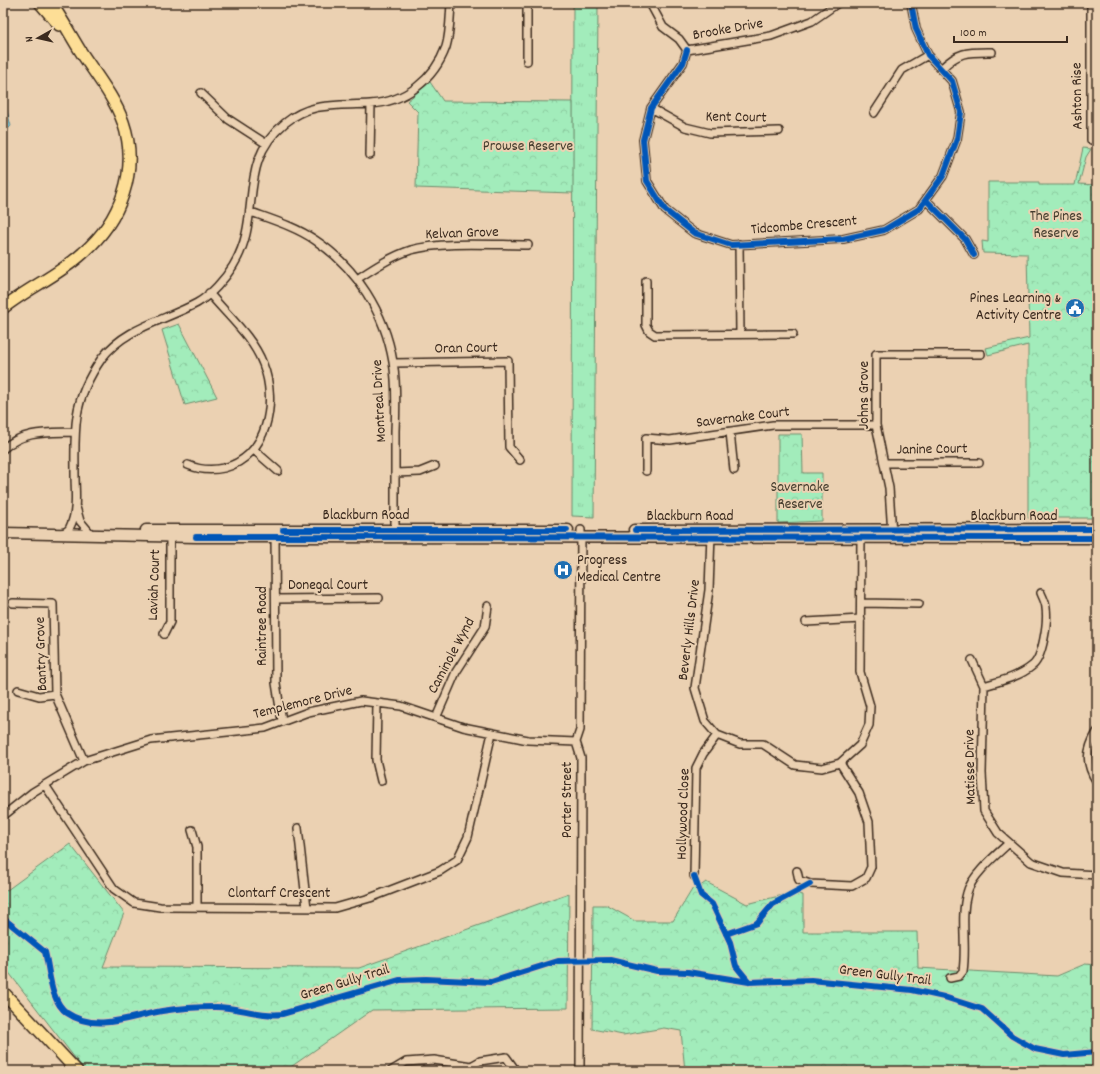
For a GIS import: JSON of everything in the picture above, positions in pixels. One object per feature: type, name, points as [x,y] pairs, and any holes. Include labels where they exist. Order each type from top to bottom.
[{"type":"main road","points":[[40,3],[80,50]]},
{"type":"main road","points":[[3,308],[70,264],[97,240],[122,200],[128,169],[128,151],[123,122],[108,92],[51,3]]},
{"type":"main road","name":"Blackburn Road","points":[[91,534],[128,530],[196,529],[275,533]]},
{"type":"main road","name":"Blackburn Road","points":[[892,534],[1097,529]]},
{"type":"main road","name":"Blackburn Road","points":[[3,533],[62,533],[170,537],[275,533],[395,533],[892,534],[1097,538]]},
{"type":"main road","points":[[5,993],[77,1071]]},
{"type":"main road","points":[[45,1037],[70,1071]]},
{"type":"street","points":[[91,534],[80,521],[76,507],[75,432],[77,415],[86,385],[103,358],[115,344],[129,333],[199,302],[225,277],[234,264],[243,246],[251,212],[255,169],[265,143],[286,122],[315,107],[328,104],[371,104],[393,100],[409,93],[423,83],[435,68],[446,46],[451,3]]},
{"type":"street","points":[[650,3],[663,27],[679,39],[687,50]]},
{"type":"street","name":"Brooke Drive","points":[[687,50],[771,36],[812,21],[838,3]]},
{"type":"street","name":"Tidcombe Crescent","points":[[687,50],[683,62],[651,108],[643,140],[647,181],[665,210],[694,233],[731,245],[843,239],[884,230],[919,209],[943,176],[958,139],[961,112],[952,81],[928,55],[916,29],[911,3]]},
{"type":"street","name":"Ashton Rise","points":[[1091,3],[1091,140]]},
{"type":"street","points":[[527,4],[527,61]]},
{"type":"street","points":[[941,69],[952,58],[969,52],[992,52]]},
{"type":"street","points":[[874,113],[902,70],[928,55]]},
{"type":"street","points":[[201,93],[228,119],[265,143]]},
{"type":"street","points":[[370,156],[371,104]]},
{"type":"street","name":"Kent Court","points":[[651,108],[685,127],[710,134],[778,132]]},
{"type":"street","points":[[926,200],[965,239],[974,255]]},
{"type":"street","name":"Montreal Drive","points":[[251,212],[277,221],[314,240],[333,254],[357,279],[374,306],[386,334],[394,363],[395,533]]},
{"type":"street","points":[[739,244],[740,334]]},
{"type":"street","name":"Kelvan Grove","points":[[357,279],[383,262],[412,250],[438,246],[528,245]]},
{"type":"street","points":[[646,281],[646,325],[648,331],[655,335],[793,334]]},
{"type":"street","points":[[188,465],[198,469],[218,469],[231,466],[244,458],[254,450],[260,439],[270,407],[269,384],[263,363],[253,346],[209,294]]},
{"type":"street","name":"Johns Grove","points":[[892,534],[889,488],[876,424],[876,354],[981,354]]},
{"type":"street","name":"Oran Court","points":[[394,363],[508,361],[509,447],[520,460]]},
{"type":"street","name":"Savernake Court","points":[[646,470],[646,438],[670,440],[773,425],[876,424]]},
{"type":"street","points":[[3,449],[11,442],[36,433],[75,432]]},
{"type":"street","points":[[730,432],[734,470]]},
{"type":"street","points":[[254,450],[278,471]]},
{"type":"street","name":"Janine Court","points":[[885,463],[979,463]]},
{"type":"street","points":[[395,473],[420,472],[435,466]]},
{"type":"street","points":[[62,533],[70,527],[76,507]]},
{"type":"street","name":"Raintree Road","points":[[275,533],[276,683],[282,721]]},
{"type":"street","name":"Porter Street","points":[[580,1071],[581,758],[576,742],[580,730],[581,534]]},
{"type":"street","name":"Beverly Hills Drive","points":[[711,534],[710,590],[695,688],[705,721],[717,735],[740,744],[763,744],[795,765],[822,768],[840,763],[860,745],[869,725],[870,706],[860,672],[862,603],[861,534]]},
{"type":"street","name":"Laviah Court","points":[[164,634],[170,622],[170,537]]},
{"type":"street","points":[[984,686],[1015,676],[1034,666],[1044,637],[1046,607],[1041,593]]},
{"type":"street","name":"Donegal Court","points":[[276,599],[379,598]]},
{"type":"street","name":"Bantry Grove","points":[[13,603],[53,604],[55,694],[84,762]]},
{"type":"street","points":[[862,603],[919,604]]},
{"type":"street","name":"Caminole Wynd","points":[[436,718],[456,672],[485,627],[488,606]]},
{"type":"street","points":[[806,622],[861,619]]},
{"type":"street","name":"Matisse Drive","points":[[972,660],[984,686],[982,773],[984,810],[998,833],[1031,862],[1063,873],[1097,875]]},
{"type":"street","points":[[18,690],[39,696],[55,694]]},
{"type":"street","name":"Templemore Drive","points":[[3,816],[45,785],[84,762],[151,740],[265,728],[308,712],[362,701],[401,706],[463,727],[528,740],[576,742]]},
{"type":"street","points":[[377,703],[376,760],[381,781]]},
{"type":"street","points":[[1097,732],[1090,745],[1088,757],[1090,771],[1097,782]]},
{"type":"street","name":"Clontarf Crescent","points":[[45,785],[114,889],[134,903],[146,906],[335,908],[370,898],[440,871],[457,860],[468,837],[492,733]]},
{"type":"street","name":"Hollywood Close","points":[[694,876],[696,768],[703,754],[717,735]]},
{"type":"street","points":[[797,871],[799,880],[805,882],[852,886],[866,878],[871,867],[869,822],[859,793],[840,763]]},
{"type":"street","points":[[298,828],[307,908]]},
{"type":"street","points":[[192,830],[197,847],[197,907]]},
{"type":"street","points":[[950,978],[959,976],[963,971],[964,910],[967,891],[984,866],[1009,843]]},
{"type":"street","points":[[391,1071],[406,1062],[434,1060],[471,1068],[480,1061],[506,1057],[514,1068],[514,1071]]},
{"type":"green space","points":[[578,3],[598,3],[594,517],[572,516],[573,7]]},
{"type":"green space","name":"Prowse Reserve","points":[[430,82],[443,101],[573,102],[573,193],[416,188],[418,112],[407,101]]},
{"type":"green space","name":"The Pines Reserve","points":[[1083,148],[1091,149],[1086,157],[1079,184],[1097,185],[1097,518],[1028,518],[1028,345],[988,355],[986,348],[1029,338],[1027,254],[983,253],[982,241],[988,242],[988,182],[1039,182],[1039,185],[1075,185]]},
{"type":"green space","points":[[179,324],[217,397],[185,405],[162,330]]},
{"type":"green space","name":"Savernake Reserve","points":[[778,434],[802,434],[803,473],[822,473],[822,521],[778,523]]},
{"type":"green space","points":[[70,844],[124,913],[103,967],[359,968],[569,893],[568,1008],[372,1010],[285,1071],[85,1071],[3,965],[3,893]]},
{"type":"green space","points":[[706,882],[747,904],[791,893],[803,895],[803,932],[917,932],[918,968],[1057,976],[1085,964],[1097,965],[1097,1066],[1043,1071],[685,1071],[681,1031],[664,1028],[623,1035],[592,1029],[593,905],[606,905],[635,921],[673,921],[693,888],[699,887]]},
{"type":"water","points":[[3,96],[11,126],[3,134]]},
{"type":"cycle path","points":[[687,50],[683,63],[651,108],[643,140],[647,181],[665,210],[694,233],[731,245],[843,239],[884,230],[919,209],[943,176],[957,139],[961,112],[952,81],[928,55],[916,29],[911,3]]},
{"type":"cycle path","points":[[926,200],[965,239],[974,255]]},
{"type":"cycle path","points":[[635,530],[1097,529]]},
{"type":"cycle path","points":[[283,530],[567,530]]},
{"type":"cycle path","points":[[196,537],[1097,538]]},
{"type":"cycle path","points":[[694,876],[701,895],[712,904],[730,942],[736,966],[749,982]]},
{"type":"cycle path","points":[[726,934],[757,923],[773,904],[810,884]]},
{"type":"cycle path","name":"Green Gully Trail","points":[[3,918],[45,952],[54,993],[61,1008],[78,1019],[90,1022],[114,1021],[162,1011],[196,1007],[225,1007],[274,1015],[400,980],[426,979],[491,982],[558,961],[610,960],[657,971],[688,972],[749,982],[811,980],[912,990],[944,997],[982,1009],[1012,1036],[1035,1049],[1064,1055],[1097,1052]]},
{"type":"place","name":"Pines Learning & Activity Centre","points":[[1075,308]]},
{"type":"place","name":"Progress Medical Centre","points":[[563,570]]}]
